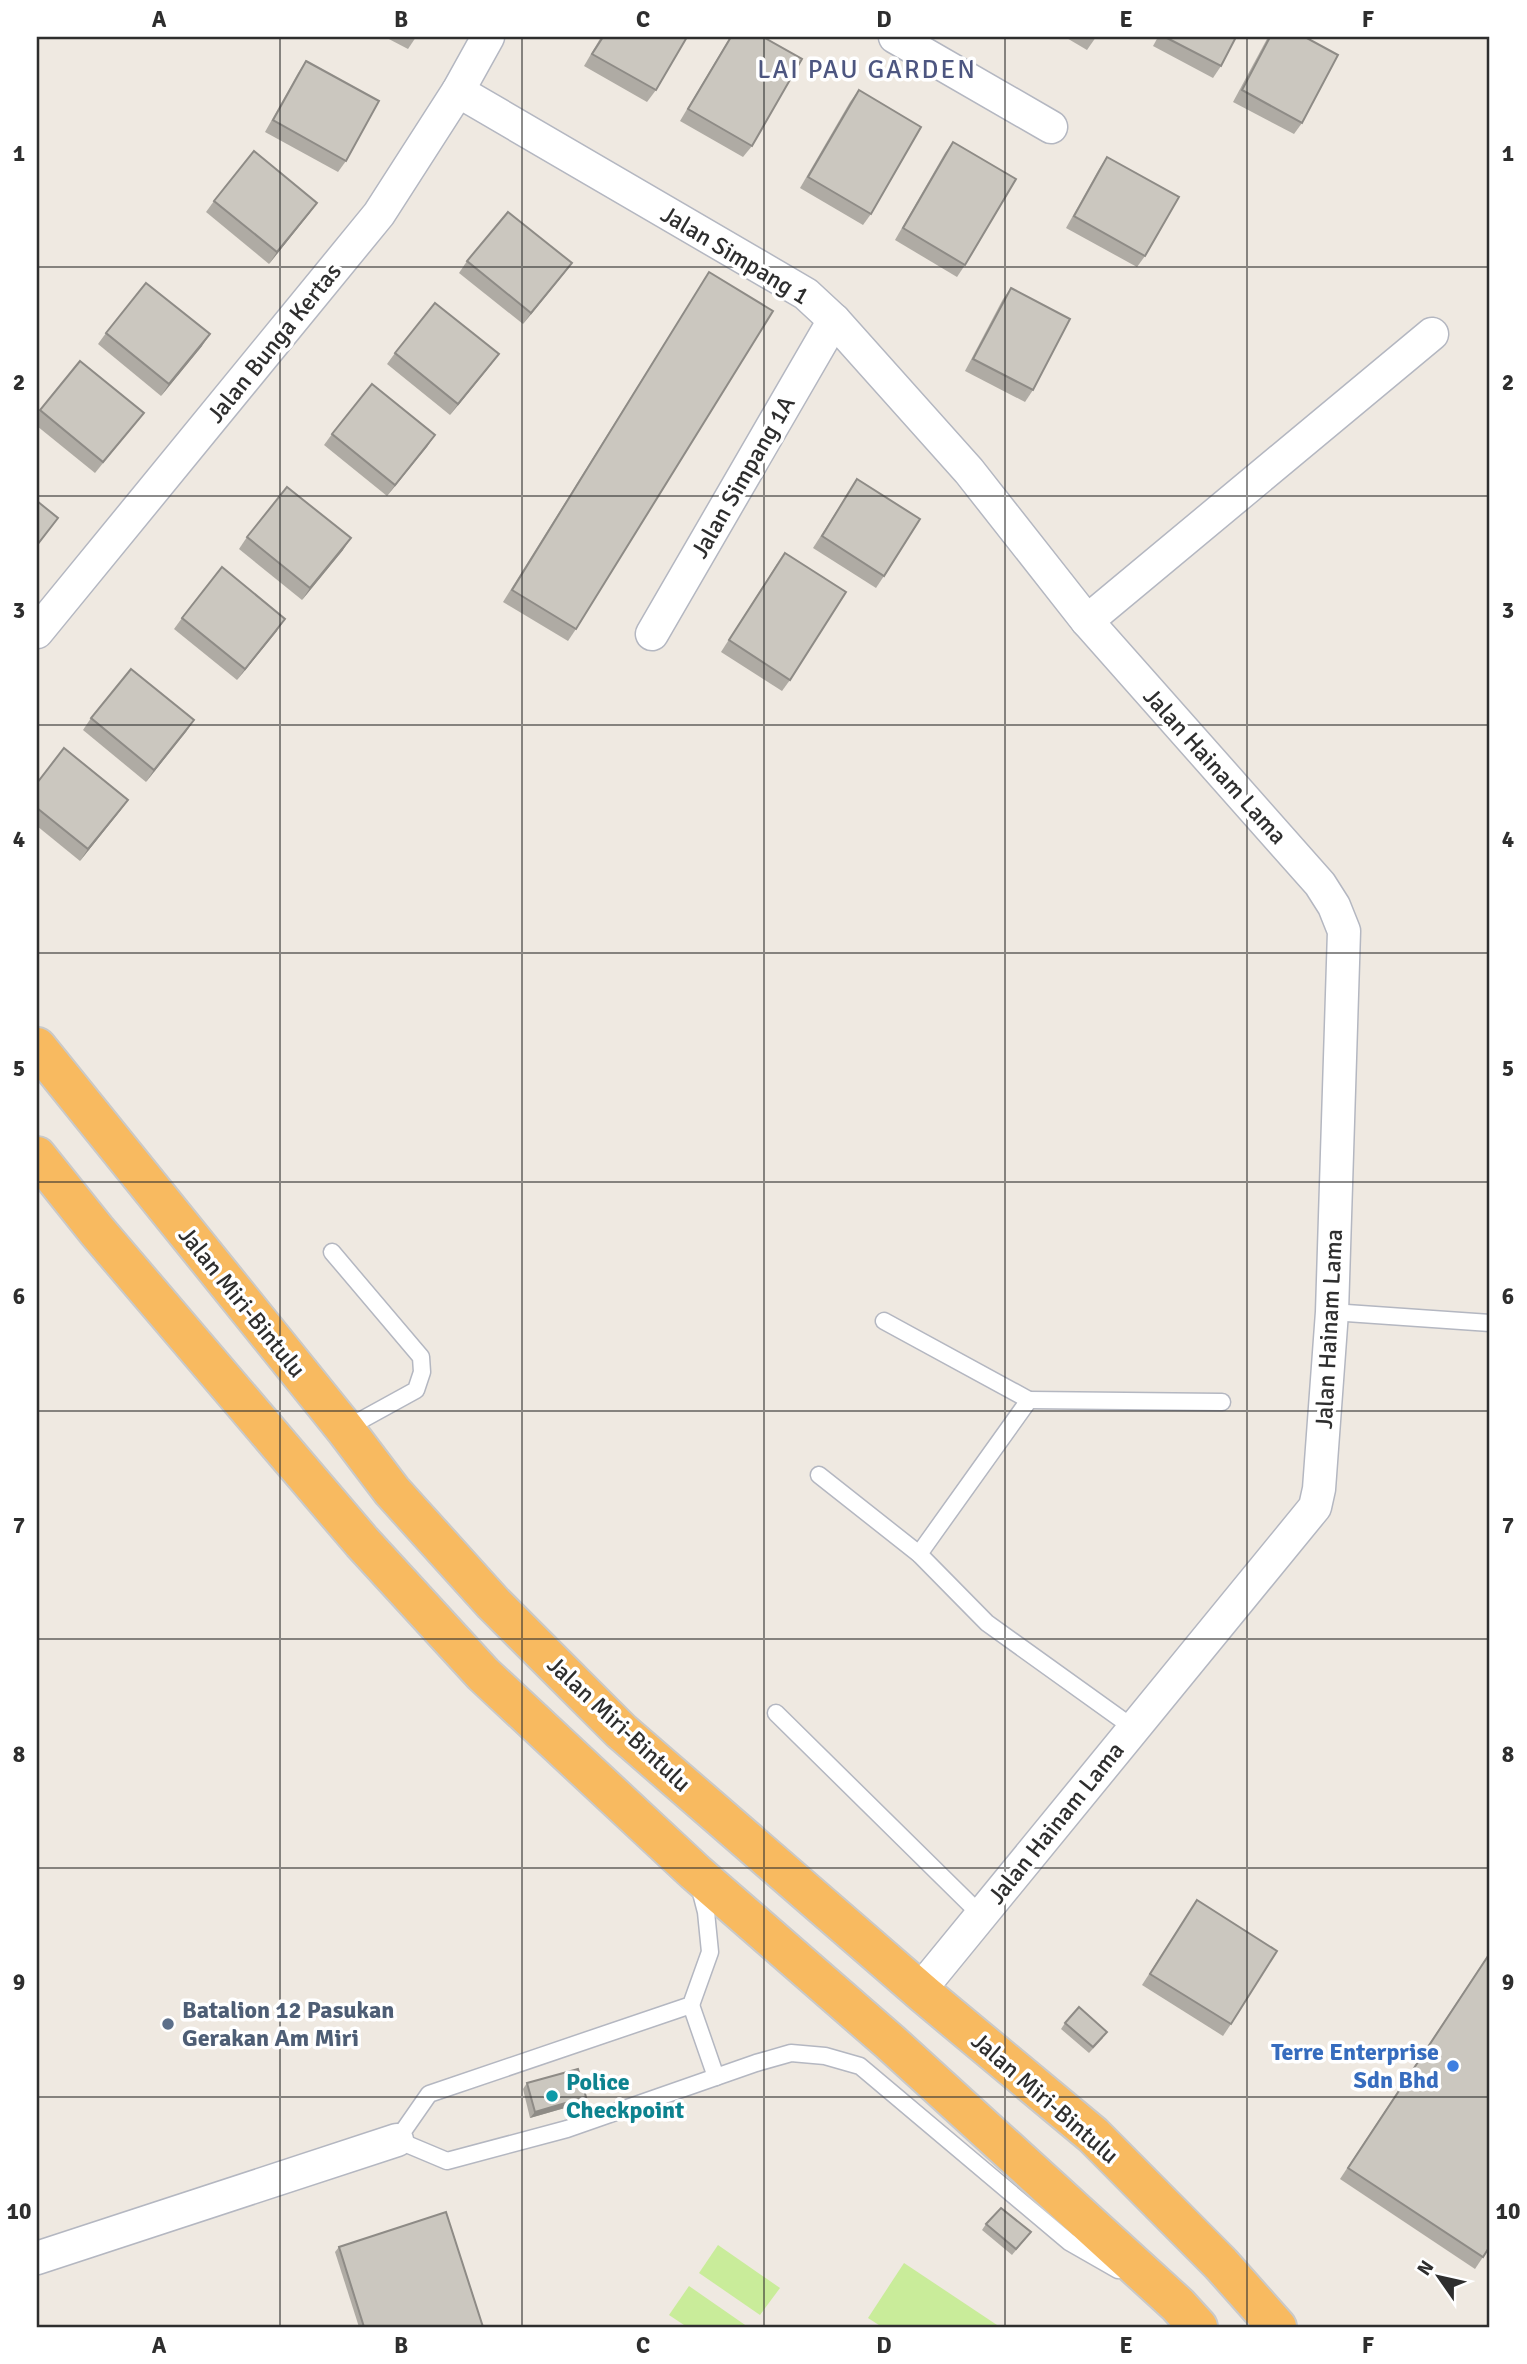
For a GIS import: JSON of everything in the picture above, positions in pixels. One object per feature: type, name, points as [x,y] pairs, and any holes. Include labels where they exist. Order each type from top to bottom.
[{"type":"highway","name":"Jalan Miri-Bintulu","points":[[37,1048],[392,1490],[493,1603],[621,1731],[920,1990],[1093,2135],[1221,2264],[1277,2327]]},
{"type":"highway","points":[[37,1156],[362,1542],[482,1674],[695,1872],[890,2042],[1188,2316]]},
{"type":"street","name":"Jalan Bunga Kertas","points":[[37,632],[379,214],[458,91],[488,37]]},
{"type":"street","points":[[895,37],[1051,127]]},
{"type":"street","name":"Jalan Simpang 1","points":[[458,91],[806,294],[834,320],[969,471],[1087,621]]},
{"type":"street","name":"Jalan Simpang 1A","points":[[652,634],[834,320]]},
{"type":"street","points":[[1087,621],[1433,334]]},
{"type":"street","name":"Jalan Hainam Lama","points":[[920,1990],[1132,1727],[1315,1507],[1320,1489],[1332,1311],[1344,931],[1334,906],[1320,884],[1087,621]]},
{"type":"street","points":[[37,2258],[397,2140]]},
{"type":"lane","points":[[332,1252],[421,1357],[422,1364],[415,1390],[345,1429]]},
{"type":"lane","points":[[1332,1311],[1490,1323]]},
{"type":"lane","points":[[884,1321],[1029,1400],[1222,1402]]},
{"type":"lane","points":[[919,1554],[1029,1400]]},
{"type":"lane","points":[[819,1475],[919,1554],[987,1623],[1132,1727]]},
{"type":"lane","points":[[776,1713],[982,1916]]},
{"type":"lane","points":[[695,1872],[706,1912],[710,1952],[691,2005],[716,2077]]},
{"type":"lane","points":[[691,2005],[429,2094],[397,2140],[447,2161],[567,2129],[791,2053],[825,2056],[860,2066],[1069,2242],[1188,2316]]},
{"type":"green space","points":[[718,2245],[780,2288],[760,2315],[699,2273]]},
{"type":"green space","points":[[904,2263],[1000,2327],[882,2327],[868,2318]]},
{"type":"green space","points":[[689,2286],[748,2327],[687,2327],[669,2315]]},
{"type":"building","points":[[603,37],[687,37],[656,90],[592,54]]},
{"type":"building","points":[[731,37],[763,37],[802,59],[752,146],[688,109]]},
{"type":"building","points":[[1165,37],[1236,37],[1221,66]]},
{"type":"building","points":[[1270,37],[1305,37],[1338,55],[1302,123],[1242,90]]},
{"type":"building","points":[[306,61],[379,101],[346,161],[273,120]]},
{"type":"building","points":[[859,90],[921,127],[871,214],[808,177]]},
{"type":"building","points":[[953,142],[1016,179],[965,265],[903,228]]},
{"type":"building","points":[[254,151],[317,203],[277,252],[214,201]]},
{"type":"building","points":[[1107,157],[1179,197],[1145,256],[1074,216]]},
{"type":"building","points":[[508,212],[572,263],[531,313],[467,261]]},
{"type":"building","points":[[709,272],[773,311],[576,629],[512,590]]},
{"type":"building","points":[[146,283],[210,334],[169,384],[106,333]]},
{"type":"building","points":[[1011,288],[1070,319],[1033,390],[973,359]]},
{"type":"building","points":[[435,303],[499,354],[458,404],[395,353]]},
{"type":"building","points":[[80,361],[144,413],[103,462],[40,410]]},
{"type":"building","points":[[372,384],[435,435],[395,485],[332,434]]},
{"type":"building","points":[[857,479],[920,519],[884,576],[822,536]]},
{"type":"building","points":[[287,487],[351,538],[310,588],[247,537]]},
{"type":"building","points":[[37,501],[58,518],[37,545]]},
{"type":"building","points":[[785,553],[846,592],[790,680],[729,640]]},
{"type":"building","points":[[222,567],[285,619],[245,669],[182,618]]},
{"type":"building","points":[[131,669],[194,720],[154,770],[91,718]]},
{"type":"building","points":[[64,748],[128,800],[88,849],[37,808],[37,783]]},
{"type":"building","points":[[1197,1900],[1277,1951],[1231,2024],[1150,1974]]},
{"type":"building","name":"Terre Enterprise Sdn Bhd","points":[[1490,1953],[1490,2246],[1483,2257],[1348,2168]]},
{"type":"building","points":[[1079,2007],[1107,2032],[1093,2047],[1065,2023]]},
{"type":"building","name":"Police Checkpoint","points":[[578,2069],[586,2097],[535,2112],[527,2083]]},
{"type":"building","points":[[1001,2208],[1031,2232],[1016,2249],[986,2224]]},
{"type":"building","points":[[446,2212],[483,2327],[364,2327],[339,2247]]},
{"type":"place","name":"Batalion 12 Pasukan Gerakan Am Miri","points":[[168,2024]]},
{"type":"place","name":"Terre Enterprise Sdn Bhd","points":[[1453,2066]]},
{"type":"place","name":"Police Checkpoint","points":[[552,2096]]},
{"type":"district","name":"LAI PAU GARDEN","points":[[867,69]]}]
